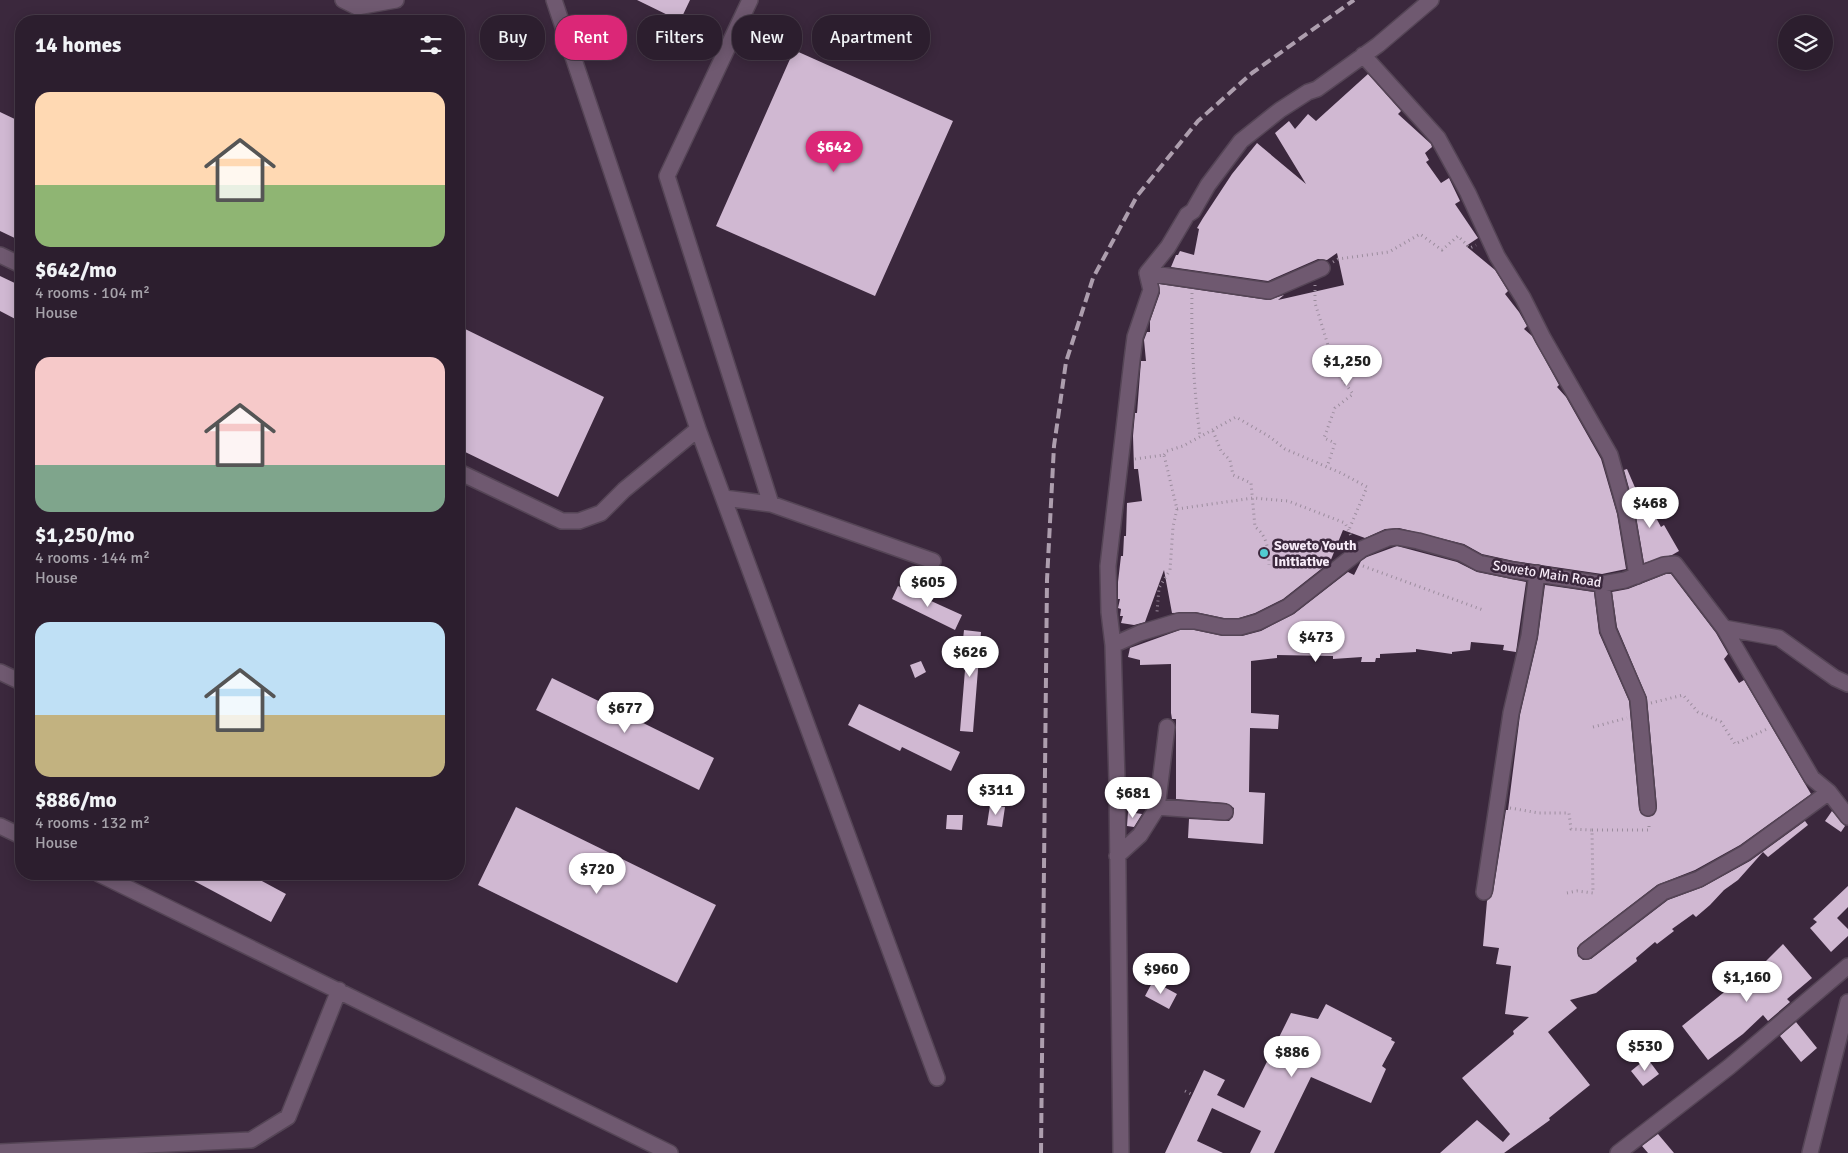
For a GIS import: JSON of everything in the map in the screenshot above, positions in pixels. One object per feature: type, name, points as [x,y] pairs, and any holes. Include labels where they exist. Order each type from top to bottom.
[{"type":"street","points":[[343,0],[357,7],[396,0]]},
{"type":"street","points":[[554,0],[698,429],[937,1078]]},
{"type":"street","points":[[750,0],[667,176],[771,504]]},
{"type":"street","points":[[1121,1153],[1114,645],[1109,612],[1108,566],[1136,337],[1150,290],[1147,273],[1168,247],[1187,215],[1193,211],[1208,185],[1241,141],[1280,110],[1308,92],[1317,89],[1378,45],[1431,0]]},
{"type":"street","points":[[1363,55],[1438,138],[1468,193],[1497,256],[1523,298],[1543,338],[1610,455],[1626,512],[1637,576]]},
{"type":"street","points":[[0,255],[15,262]]},
{"type":"street","points":[[1147,273],[1269,291],[1318,270]]},
{"type":"street","points":[[465,475],[562,521],[579,521],[600,513],[624,490],[698,429]]},
{"type":"street","points":[[724,498],[771,504],[933,561]]},
{"type":"street","name":"Soweto Main Road","points":[[1114,645],[1179,621],[1195,621],[1223,627],[1240,628],[1258,622],[1288,607],[1303,593],[1328,578],[1362,549],[1388,538],[1397,537],[1461,553],[1479,563],[1602,584],[1625,580],[1664,565],[1675,564],[1724,628],[1812,778],[1829,792],[1848,817]]},
{"type":"street","points":[[1484,892],[1511,713],[1529,636],[1537,573]]},
{"type":"street","points":[[1602,584],[1608,630],[1638,699],[1648,808]]},
{"type":"street","points":[[1724,628],[1779,638],[1835,678],[1848,684]]},
{"type":"street","points":[[0,672],[15,679]]},
{"type":"street","points":[[1117,856],[1140,835],[1157,807],[1167,726]]},
{"type":"street","points":[[1586,951],[1663,892],[1699,879],[1746,853],[1829,792]]},
{"type":"street","points":[[1157,807],[1226,812]]},
{"type":"street","points":[[0,826],[15,833]]},
{"type":"street","points":[[111,880],[670,1153]]},
{"type":"street","points":[[1618,1153],[1729,1067],[1848,966]]},
{"type":"street","points":[[0,1152],[251,1140],[288,1117],[339,990]]},
{"type":"street","points":[[1810,1153],[1848,1002]]},
{"type":"path","points":[[1327,467],[1335,443],[1324,438],[1335,408],[1353,394],[1336,370],[1315,302],[1318,270],[1338,259],[1389,252],[1420,234],[1442,250],[1458,236],[1470,248],[1488,238]]},
{"type":"path","points":[[1193,279],[1192,332],[1195,398],[1200,437]]},
{"type":"path","points":[[1121,461],[1164,455],[1167,451],[1200,437],[1236,418],[1270,437],[1285,449],[1367,487],[1348,532]]},
{"type":"path","points":[[1213,430],[1221,451],[1230,460],[1232,475],[1251,483],[1255,527],[1262,532],[1268,551],[1269,565]]},
{"type":"path","points":[[1156,628],[1159,588],[1170,570],[1173,527],[1177,509],[1164,455]]},
{"type":"path","points":[[1177,509],[1253,498],[1288,501],[1345,523],[1348,532],[1362,549]]},
{"type":"path","points":[[1348,561],[1482,610]]},
{"type":"path","points":[[1593,727],[1683,696],[1698,712],[1721,722],[1735,744],[1780,722]]},
{"type":"path","points":[[1497,805],[1539,813],[1569,813],[1571,830],[1649,830],[1648,808]]},
{"type":"path","points":[[1567,893],[1577,891],[1593,893],[1592,830]]},
{"type":"path","points":[[1185,1091],[1192,1095]]},
{"type":"building","points":[[637,0],[690,0],[683,15],[668,15]]},
{"type":"building","points":[[802,54],[812,58],[812,60],[816,60],[953,121],[875,296],[716,226],[790,60],[802,60]]},
{"type":"building","points":[[1368,74],[1401,111],[1398,114],[1431,144],[1432,147],[1425,153],[1429,160],[1426,162],[1441,183],[1449,178],[1460,201],[1455,204],[1478,238],[1466,246],[1495,270],[1508,291],[1505,294],[1527,326],[1524,329],[1532,336],[1559,385],[1557,387],[1566,397],[1601,459],[1617,514],[1626,569],[1602,574],[1514,561],[1482,554],[1464,544],[1399,528],[1385,529],[1365,538],[1343,530],[1330,562],[1283,599],[1255,613],[1239,618],[1224,618],[1195,612],[1172,613],[1164,570],[1145,622],[1134,625],[1121,623],[1123,616],[1120,616],[1121,609],[1118,608],[1120,599],[1118,599],[1118,582],[1121,556],[1123,556],[1124,536],[1126,536],[1127,503],[1142,501],[1138,469],[1134,469],[1133,436],[1135,413],[1137,413],[1141,361],[1146,361],[1144,340],[1147,332],[1150,332],[1150,321],[1160,293],[1159,284],[1268,300],[1284,295],[1278,300],[1344,285],[1337,253],[1327,260],[1318,259],[1268,281],[1171,267],[1176,255],[1180,251],[1194,255],[1199,229],[1197,228],[1232,174],[1257,143],[1306,184],[1275,133],[1289,121],[1295,129],[1308,114],[1316,121]]},
{"type":"building","points":[[0,112],[15,119],[15,238],[0,231]]},
{"type":"building","points":[[0,276],[15,283],[15,319],[0,311]]},
{"type":"building","points":[[465,329],[604,397],[558,497],[465,452]]},
{"type":"building","points":[[1627,469],[1640,499],[1645,497],[1661,527],[1664,525],[1679,551],[1672,555],[1644,563],[1635,510],[1624,470]]},
{"type":"building","points":[[1397,546],[1457,562],[1477,572],[1526,582],[1516,652],[1503,650],[1504,645],[1471,642],[1470,650],[1452,652],[1452,654],[1416,649],[1416,652],[1380,654],[1380,658],[1376,658],[1375,662],[1361,662],[1362,657],[1333,659],[1333,656],[1277,655],[1277,658],[1251,661],[1251,713],[1279,715],[1278,729],[1250,728],[1249,792],[1265,793],[1263,844],[1188,838],[1189,819],[1229,821],[1233,817],[1234,808],[1226,803],[1176,799],[1176,719],[1172,719],[1171,713],[1171,664],[1140,665],[1140,660],[1128,657],[1130,648],[1180,630],[1194,630],[1223,636],[1242,636],[1261,631],[1294,614],[1348,572],[1354,575],[1361,561],[1367,557]]},
{"type":"building","points":[[1666,574],[1671,574],[1716,633],[1728,654],[1724,659],[1739,683],[1744,680],[1811,794],[1740,845],[1695,870],[1657,885],[1580,944],[1577,948],[1578,956],[1583,960],[1591,959],[1668,900],[1703,887],[1750,861],[1805,821],[1808,825],[1768,857],[1763,852],[1738,880],[1724,890],[1696,917],[1693,914],[1672,929],[1674,931],[1657,944],[1655,942],[1636,958],[1637,961],[1596,993],[1570,1000],[1577,1008],[1548,1032],[1590,1085],[1549,1118],[1550,1120],[1504,1153],[1440,1153],[1477,1120],[1503,1142],[1510,1134],[1462,1078],[1514,1034],[1513,1031],[1529,1017],[1505,1014],[1511,966],[1496,964],[1499,948],[1483,946],[1487,901],[1493,893],[1506,810],[1508,810],[1520,715],[1538,638],[1545,585],[1594,592],[1599,633],[1629,701],[1639,809],[1641,814],[1648,817],[1654,815],[1657,807],[1647,698],[1617,627],[1612,592],[1628,589]]},
{"type":"building","points":[[898,586],[962,615],[955,630],[892,599]]},
{"type":"building","points":[[964,630],[981,632],[973,732],[960,731],[966,658],[961,658]]},
{"type":"building","points":[[921,661],[926,672],[915,678],[910,665]]},
{"type":"building","points":[[552,678],[714,758],[699,790],[536,710]]},
{"type":"building","points":[[859,704],[960,752],[951,771],[902,747],[900,751],[848,725]]},
{"type":"building","points":[[990,805],[1005,807],[1002,827],[987,825]]},
{"type":"building","points":[[516,807],[716,905],[677,983],[478,885]]},
{"type":"building","points":[[1832,811],[1845,826],[1841,832],[1825,821]]},
{"type":"building","points":[[1128,812],[1142,814],[1134,827],[1127,826]]},
{"type":"building","points":[[947,815],[963,815],[962,830],[946,829]]},
{"type":"building","points":[[192,880],[260,880],[286,894],[271,922]]},
{"type":"building","points":[[1848,886],[1848,907],[1837,918],[1848,929],[1848,936],[1831,952],[1810,928],[1817,922],[1813,919]]},
{"type":"building","points":[[1783,944],[1812,978],[1787,999],[1790,1002],[1768,1021],[1763,1015],[1743,1034],[1708,1060],[1682,1026],[1748,973],[1750,977]]},
{"type":"building","points":[[1153,981],[1177,994],[1169,1009],[1145,996]]},
{"type":"building","points":[[1326,1004],[1392,1038],[1391,1040],[1395,1042],[1382,1066],[1386,1069],[1371,1103],[1311,1077],[1274,1153],[1250,1153],[1261,1131],[1212,1108],[1197,1141],[1223,1153],[1165,1153],[1204,1070],[1225,1080],[1217,1095],[1244,1108],[1291,1013],[1318,1019]]},
{"type":"building","points":[[1796,1022],[1817,1048],[1801,1062],[1780,1036]]},
{"type":"building","points":[[1647,1058],[1659,1074],[1643,1086],[1631,1071]]},
{"type":"building","points":[[1658,1134],[1674,1153],[1648,1153],[1642,1146]]},
{"type":"railway","points":[[1041,1153],[1047,580],[1054,446],[1066,362],[1093,278],[1137,196],[1198,121],[1252,73],[1354,0]]},
{"type":"place","name":"Soweto Youth Initiative","points":[[1264,553]]}]
